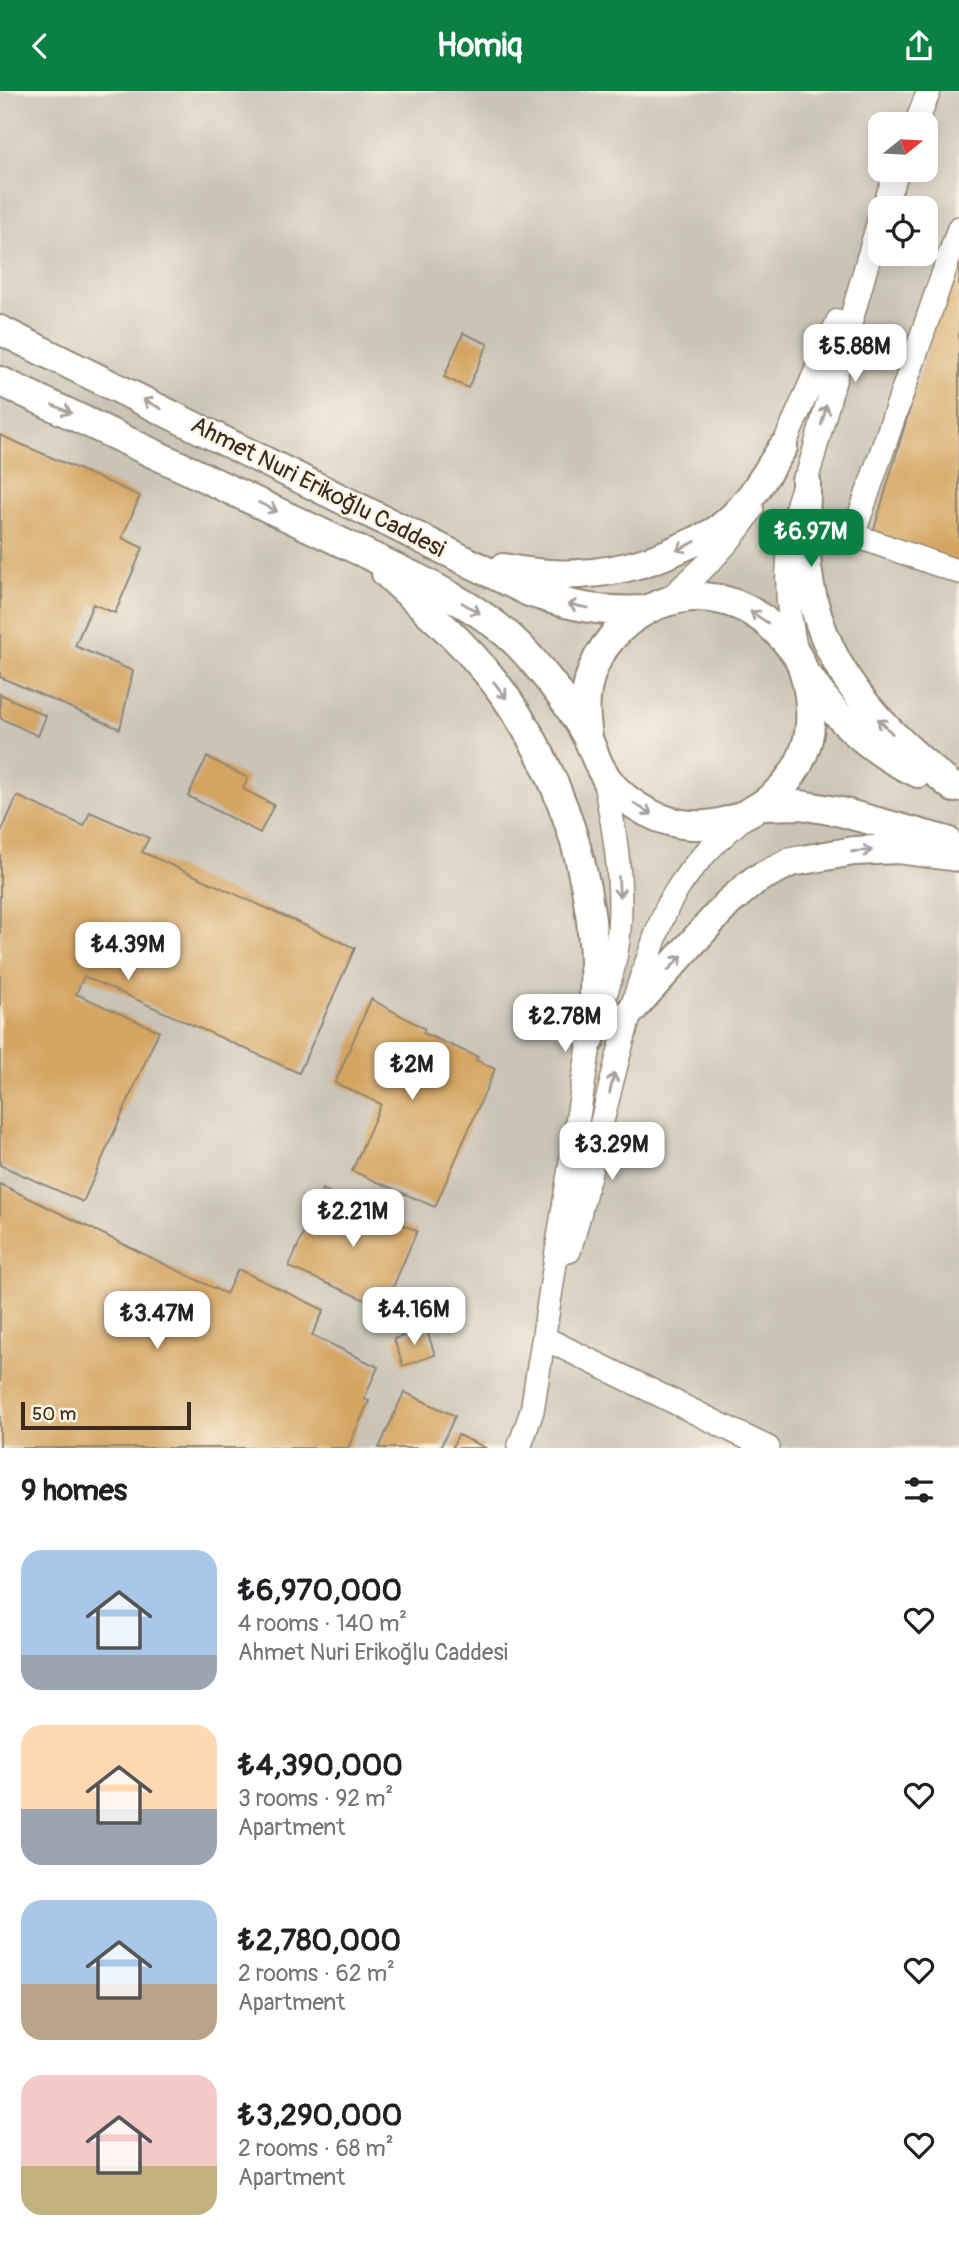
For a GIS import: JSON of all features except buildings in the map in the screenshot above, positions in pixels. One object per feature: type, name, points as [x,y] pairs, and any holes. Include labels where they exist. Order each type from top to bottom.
[{"type":"main road","name":"Ahmet Nuri Erikoğlu Caddesi","points":[[0,330],[529,591],[571,606],[608,611],[654,606]]},
{"type":"main road","name":"Ahmet Nuri Erikoğlu Caddesi","points":[[0,380],[366,554],[477,610],[526,653],[566,703],[588,738]]},
{"type":"main road","points":[[463,560],[557,576],[611,571],[666,556],[719,529],[730,519],[760,484],[783,447]]},
{"type":"main road","points":[[806,481],[807,565],[818,616],[832,654],[845,678],[863,702],[917,758],[956,789]]},
{"type":"main road","points":[[366,554],[434,617],[504,694],[543,759],[571,827],[592,921],[594,1007],[590,1040]]},
{"type":"main road","points":[[956,789],[908,768],[867,743],[823,699],[778,630],[753,612],[725,600],[694,597],[654,606],[625,624],[608,642],[595,664],[587,688],[585,713],[588,738],[602,771],[623,797],[651,815],[682,824],[715,824],[754,810],[801,805],[841,812],[959,844]]},
{"type":"main road","points":[[754,810],[789,780],[807,746],[812,709],[801,663]]},
{"type":"main road","points":[[629,1013],[728,903],[755,880],[791,862],[854,851],[898,849],[959,857]]},
{"type":"street","points":[[921,112],[929,91]]},
{"type":"street","points":[[959,228],[853,534],[959,572]]},
{"type":"street","points":[[801,663],[790,627],[788,603],[793,517],[806,481],[868,256]]},
{"type":"street","points":[[654,606],[691,580],[741,526],[767,482],[832,333],[862,275]]},
{"type":"street","points":[[519,1448],[532,1411],[590,1040],[606,990],[619,931],[620,893],[615,838],[602,771]]},
{"type":"street","points":[[544,1338],[589,1182],[629,1013],[661,923],[674,895],[707,849],[754,810]]},
{"type":"street","points":[[544,1338],[768,1448]]},
{"type":"shaded area","points":[[0,91],[959,91],[959,1448],[0,1448]]}]
